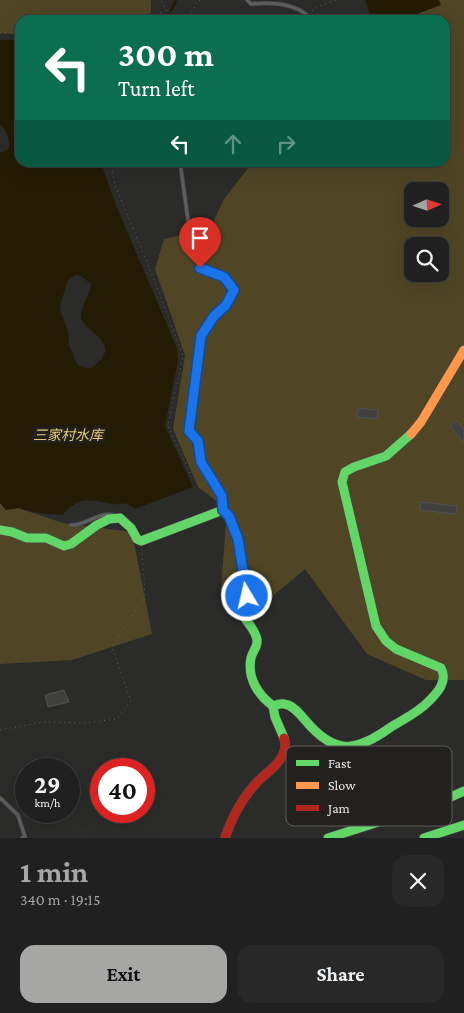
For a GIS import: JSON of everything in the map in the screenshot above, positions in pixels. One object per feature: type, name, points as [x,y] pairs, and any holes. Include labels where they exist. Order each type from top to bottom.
[{"type":"main road","points":[[352,746],[363,744],[379,736],[428,703],[445,681],[445,674],[441,668],[396,649],[386,641],[376,626],[342,482],[345,472],[354,466],[386,456],[409,437],[421,422],[464,350]]},
{"type":"main road","points":[[0,530],[27,538],[46,538],[64,546],[71,544],[96,525],[120,518],[141,541],[223,510],[229,516],[238,539],[247,596],[243,616],[257,639],[251,657],[251,674],[256,690],[273,706]]},
{"type":"main road","points":[[273,706],[285,702],[293,706],[320,738],[330,745],[338,746]]},
{"type":"main road","points":[[225,838],[229,826],[242,802],[257,782],[283,757],[286,748],[285,739],[272,711],[273,706]]},
{"type":"main road","points":[[452,796],[464,791]]},
{"type":"main road","points":[[424,838],[464,825]]},
{"type":"main road","points":[[328,838],[366,826]]},
{"type":"lane","points":[[247,0],[251,4],[270,2],[284,4],[307,14]]},
{"type":"lane","points":[[181,167],[188,220],[200,268],[224,277],[234,290],[226,305],[214,316],[201,336],[189,431],[198,441],[201,462],[222,496],[223,510]]},
{"type":"lane","points":[[70,525],[80,524],[90,518],[107,514],[120,518]]},
{"type":"lane","points":[[0,798],[18,815],[24,837],[22,838]]},
{"type":"path","points":[[161,0],[166,10],[174,15]]},
{"type":"path","points":[[189,15],[196,2],[200,0]]},
{"type":"path","points":[[307,14],[317,7],[336,0]]},
{"type":"path","points":[[156,15],[166,10]]},
{"type":"path","points":[[0,33],[15,34]]},
{"type":"path","points":[[111,167],[115,185],[183,356],[168,426],[192,477]]},
{"type":"path","points":[[0,730],[43,722],[85,723],[117,719],[131,700],[112,648],[145,595],[141,541]]},
{"type":"shaded area","points":[[0,0],[151,0],[151,13],[146,15],[15,15],[15,34],[0,33]]},
{"type":"shaded area","points":[[420,0],[464,0],[463,680],[426,680],[367,654],[305,569],[256,610],[221,590],[227,509],[198,487],[173,429],[185,355],[155,269],[164,239],[210,229],[224,199],[249,167],[450,167],[450,15],[418,15]]},
{"type":"shaded area","points":[[0,502],[63,523],[132,532],[152,634],[72,660],[0,664]]},
{"type":"water","points":[[365,0],[439,0],[441,5],[414,15],[370,15]]},
{"type":"water","name":"三家村水库","points":[[0,40],[15,40],[15,167],[102,167],[117,208],[177,348],[178,360],[165,426],[193,487],[135,509],[126,503],[114,504],[90,500],[76,503],[62,515],[38,513],[19,508],[6,510],[0,503],[0,153],[9,149],[9,139],[0,125]],"holes":[[[75,275],[81,276],[91,284],[82,308],[81,317],[83,322],[100,338],[104,344],[105,351],[102,358],[94,366],[86,368],[77,364],[69,345],[68,331],[60,310],[68,280]]]},
{"type":"building","points":[[358,408],[378,410],[377,419],[357,417]]},
{"type":"building","points":[[457,421],[464,430],[464,443],[450,426]]},
{"type":"building","points":[[420,502],[457,506],[456,514],[420,510]]},
{"type":"building","points":[[64,690],[69,702],[48,707],[45,695]]},
{"type":"waterway","points":[[169,15],[176,0]]},
{"type":"traffic: fast","points":[[284,738],[275,717],[273,706],[283,704],[293,708],[316,732],[336,745],[356,745],[367,742],[416,712],[432,698],[443,682],[441,668],[396,649],[386,641],[376,626],[342,482],[345,472],[386,456],[411,434]]},
{"type":"traffic: fast","points":[[0,530],[27,538],[46,538],[64,546],[71,544],[97,525],[109,519],[120,518],[131,528],[137,539],[141,541],[223,510],[229,516],[238,539],[247,596],[243,616],[253,630],[257,640],[250,665],[252,679],[258,691],[273,706]]},
{"type":"traffic: fast","points":[[452,796],[464,791]]},
{"type":"traffic: fast","points":[[424,838],[464,825]]},
{"type":"traffic: fast","points":[[328,838],[366,826]]},
{"type":"traffic: slow","points":[[411,434],[421,422],[464,350]]},
{"type":"traffic: jam","points":[[225,838],[231,822],[243,801],[258,781],[280,760],[285,749],[284,738]]},
{"type":"route","points":[[200,268],[224,277],[234,290],[226,305],[214,316],[201,336],[189,431],[198,441],[201,462],[222,496],[223,510],[229,516],[238,539],[247,596]]}]
